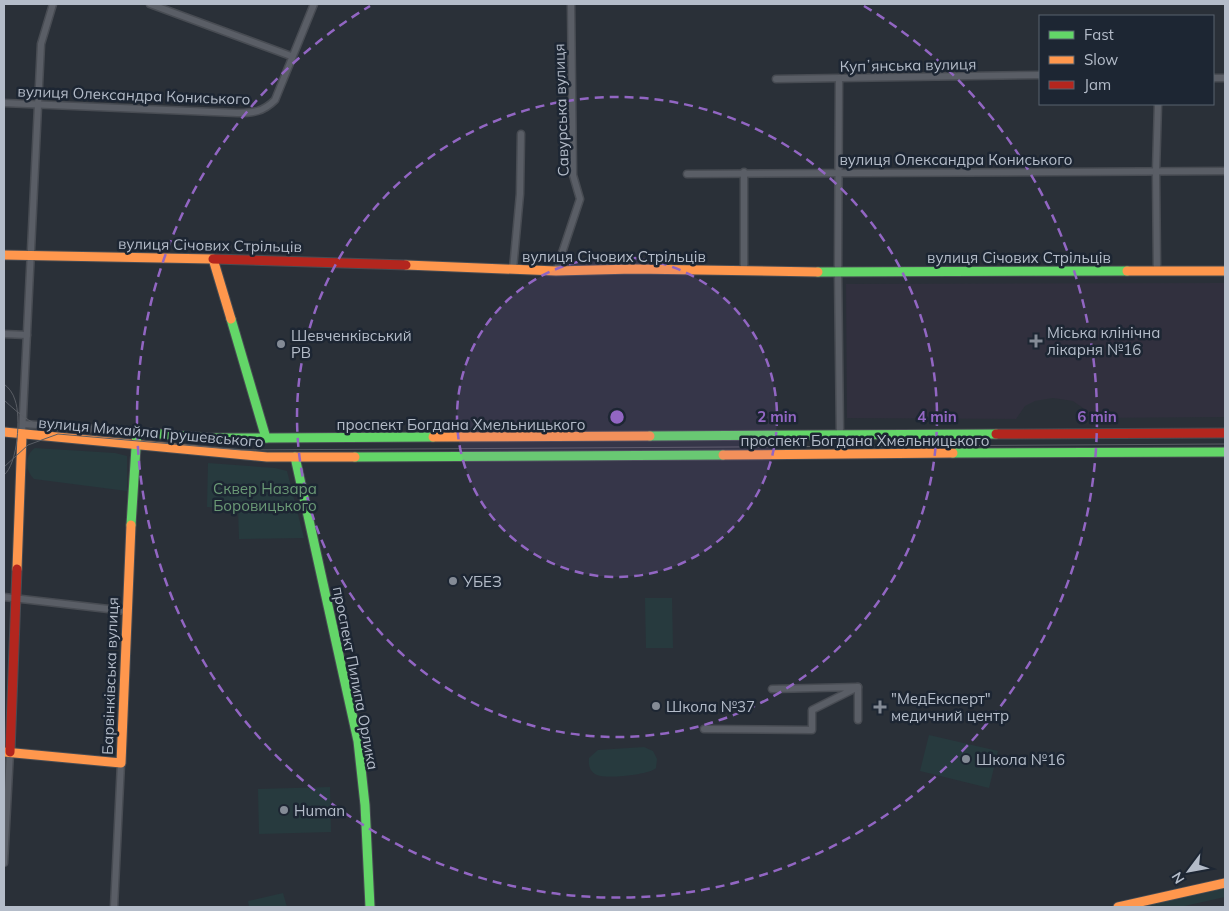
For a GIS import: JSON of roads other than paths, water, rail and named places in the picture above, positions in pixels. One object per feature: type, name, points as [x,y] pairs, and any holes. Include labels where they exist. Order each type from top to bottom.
[{"type":"main road","name":"вулиця Січових Стрільців","points":[[4,255],[297,260],[556,272],[611,269],[838,272],[1225,271]]},
{"type":"main road","points":[[213,259],[266,438]]},
{"type":"main road","name":"вулиця Михайла Грушевського","points":[[4,432],[246,456],[295,457]]},
{"type":"main road","name":"вулиця Михайла Грушевського","points":[[137,432],[208,438],[266,438]]},
{"type":"main road","name":"Барвінківська вулиця","points":[[121,763],[126,611],[137,432]]},
{"type":"main road","name":"проспект Богдана Хмельницького","points":[[266,438],[1225,433]]},
{"type":"main road","points":[[22,434],[17,598],[7,752],[121,763]]},
{"type":"main road","points":[[840,435],[841,454]]},
{"type":"main road","points":[[605,437],[606,456]]},
{"type":"main road","name":"проспект Пилипа Орлика","points":[[292,438],[358,741],[365,805],[367,881],[370,907]]},
{"type":"main road","name":"проспект Богдана Хмельницького","points":[[295,457],[1225,452]]},
{"type":"main road","points":[[1118,907],[1225,883]]},
{"type":"street","points":[[22,434],[41,44],[53,4]]},
{"type":"street","points":[[150,4],[291,56]]},
{"type":"street","name":"вулиця Олександра Кониського","points":[[4,103],[254,113],[266,109],[275,100],[291,56],[314,4]]},
{"type":"street","name":"Савурська вулиця","points":[[556,272],[580,199],[573,175],[571,4]]},
{"type":"street","name":"Купʼянська вулиця","points":[[776,79],[1039,75]]},
{"type":"street","points":[[840,79],[838,272],[840,435]]},
{"type":"street","points":[[1157,270],[1156,171],[1158,105]]},
{"type":"street","points":[[513,269],[520,194],[521,134]]},
{"type":"street","name":"вулиця Олександра Кониського","points":[[686,174],[744,172],[1225,171]]},
{"type":"street","points":[[744,172],[744,270]]},
{"type":"street","points":[[4,334],[27,335]]},
{"type":"street","name":"вулиця Михайла Грушевського","points":[[23,424],[137,432]]},
{"type":"street","points":[[4,597],[126,611]]},
{"type":"street","points":[[772,689],[858,687]]},
{"type":"street","points":[[858,687],[858,720]]},
{"type":"street","points":[[704,729],[812,730],[812,710],[858,687]]},
{"type":"street","points":[[4,863],[7,752]]},
{"type":"street","name":"Барвінківська вулиця","points":[[114,907],[121,763]]},
{"type":"tram line","points":[[4,384],[13,395],[18,417],[15,451],[9,469],[4,475]]},
{"type":"tram line","points":[[4,400],[22,416],[35,424],[59,431]]},
{"type":"tram line","points":[[4,467],[28,445],[58,434],[241,450],[1225,444]]},
{"type":"place","name":"Міська клінічна лікарня №16","points":[[1036,341]]},
{"type":"place","name":"Шевченківський РВ","points":[[281,344]]},
{"type":"place","name":"УБЕЗ","points":[[453,581]]},
{"type":"place","name":"Школа №37","points":[[656,706]]},
{"type":"place","name":"\"МедЕксперт\" медичний центр","points":[[880,707]]},
{"type":"place","name":"Школа №16","points":[[966,759]]},
{"type":"place","name":"Human","points":[[284,810]]},
{"type":"park label","name":"Сквер Назара Боровицького","points":[[265,496]]}]
